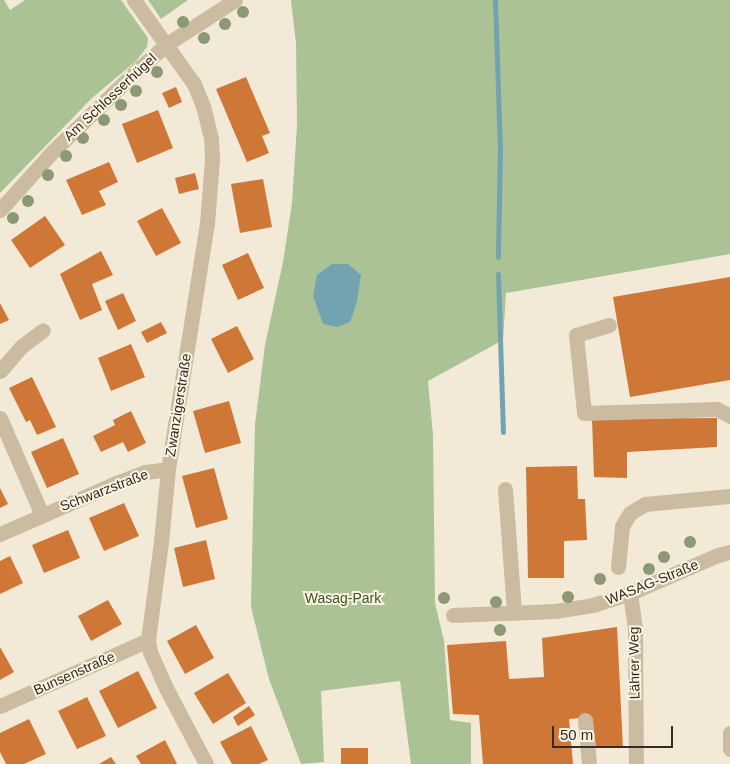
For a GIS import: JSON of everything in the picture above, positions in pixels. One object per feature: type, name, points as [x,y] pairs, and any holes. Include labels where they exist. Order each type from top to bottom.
[{"type":"street","name":"Zwanzigerstraße","points":[[134,0],[194,84],[203,106],[211,138],[212,160],[207,223],[168,469],[161,542],[149,615],[148,640],[150,652],[166,688],[206,764]]},
{"type":"street","name":"Am Schlosserhügel","points":[[0,210],[82,121],[167,44],[235,0]]},
{"type":"street","points":[[609,325],[576,335],[584,413],[717,409],[730,416]]},
{"type":"street","points":[[0,371],[22,346],[43,330]]},
{"type":"street","name":"Schwarzstraße","points":[[0,418],[42,515]]},
{"type":"street","name":"Schwarzstraße","points":[[0,534],[116,483],[145,472],[168,469]]},
{"type":"street","points":[[505,489],[514,613]]},
{"type":"street","points":[[618,568],[622,526],[630,513],[645,504],[730,496]]},
{"type":"street","name":"WASAG-Straße","points":[[453,615],[555,611],[593,605],[630,593],[718,555],[730,552]]},
{"type":"street","name":"Lährer Weg","points":[[630,593],[635,630],[636,764]]},
{"type":"street","name":"Bunsenstraße","points":[[0,706],[148,640]]},
{"type":"street","points":[[585,720],[589,764]]},
{"type":"street","points":[[730,733],[730,749]]},
{"type":"green space","points":[[0,0],[4,0],[10,10],[25,0],[121,0],[148,38],[147,47],[136,61],[92,98],[0,193]]},
{"type":"green space","points":[[148,0],[188,0],[161,19]]},
{"type":"green space","name":"Wasag-Park","points":[[291,0],[730,0],[730,254],[506,293],[503,340],[428,381],[433,435],[435,603],[444,641],[450,720],[471,723],[471,764],[411,764],[400,681],[321,691],[324,762],[301,764],[269,679],[251,607],[255,424],[265,345],[283,262],[292,203],[297,125],[296,43]]},
{"type":"water","points":[[332,264],[348,264],[361,275],[357,302],[350,322],[337,327],[323,324],[313,296],[317,275]]},
{"type":"building","points":[[246,77],[270,133],[262,136],[269,153],[247,162],[216,89]]},
{"type":"building","points":[[176,87],[182,102],[169,108],[162,93]]},
{"type":"building","points":[[158,110],[173,148],[137,163],[122,124]]},
{"type":"building","points":[[109,162],[118,182],[99,191],[106,205],[82,215],[66,180]]},
{"type":"building","points":[[195,173],[199,189],[179,194],[175,178]]},
{"type":"building","points":[[263,179],[272,227],[240,233],[231,184]]},
{"type":"building","points":[[162,208],[181,243],[156,256],[137,221]]},
{"type":"building","points":[[45,216],[65,245],[30,268],[11,240]]},
{"type":"building","points":[[101,251],[113,275],[92,284],[102,310],[80,320],[60,274]]},
{"type":"building","points":[[248,253],[264,288],[238,300],[222,265]]},
{"type":"building","points":[[730,277],[730,380],[630,397],[613,297]]},
{"type":"building","points":[[123,293],[136,321],[118,330],[105,301]]},
{"type":"building","points":[[0,303],[9,320],[0,324]]},
{"type":"building","points":[[161,322],[167,333],[147,343],[141,332]]},
{"type":"building","points":[[237,326],[254,359],[228,373],[211,339]]},
{"type":"building","points":[[131,344],[145,377],[111,391],[98,358]]},
{"type":"building","points":[[32,377],[56,427],[37,435],[30,420],[26,422],[9,388]]},
{"type":"building","points":[[229,401],[241,443],[205,453],[193,411]]},
{"type":"building","points":[[131,411],[146,443],[128,452],[123,442],[101,452],[93,436],[115,425],[113,420]]},
{"type":"building","points":[[717,418],[717,447],[627,452],[627,478],[594,477],[592,419]]},
{"type":"building","points":[[63,438],[79,474],[47,488],[31,452]]},
{"type":"building","points":[[577,466],[578,499],[585,499],[587,540],[564,541],[564,578],[528,578],[526,467]]},
{"type":"building","points":[[214,468],[228,519],[196,528],[182,476]]},
{"type":"building","points":[[0,488],[8,504],[0,508]]},
{"type":"building","points":[[124,503],[139,536],[104,551],[89,518]]},
{"type":"building","points":[[68,530],[80,558],[44,573],[32,545]]},
{"type":"building","points":[[206,540],[215,579],[183,587],[174,548]]},
{"type":"building","points":[[10,556],[23,583],[0,594],[0,561]]},
{"type":"building","points":[[108,600],[122,624],[91,641],[78,616]]},
{"type":"building","points":[[196,625],[214,658],[185,674],[167,641]]},
{"type":"building","points":[[617,627],[623,748],[596,748],[592,717],[569,719],[573,764],[483,764],[479,715],[453,714],[447,645],[506,641],[509,679],[544,677],[542,638]]},
{"type":"building","points":[[0,647],[14,672],[0,680]]},
{"type":"building","points":[[138,671],[157,708],[118,728],[99,691]]},
{"type":"building","points":[[228,673],[246,703],[213,724],[194,693]]},
{"type":"building","points":[[87,697],[106,736],[77,749],[58,711]]},
{"type":"building","points":[[249,706],[255,715],[238,726],[233,717]]},
{"type":"building","points":[[29,719],[46,754],[24,764],[6,764],[0,752],[0,733]]},
{"type":"building","points":[[251,726],[268,760],[259,764],[232,764],[220,742]]},
{"type":"building","points":[[165,740],[177,764],[141,764],[136,756]]},
{"type":"building","points":[[341,748],[368,748],[368,764],[341,764]]},
{"type":"building","points":[[111,757],[116,764],[99,764]]},
{"type":"waterway","points":[[495,0],[500,148],[498,257]]},
{"type":"waterway","points":[[498,274],[503,432]]}]
